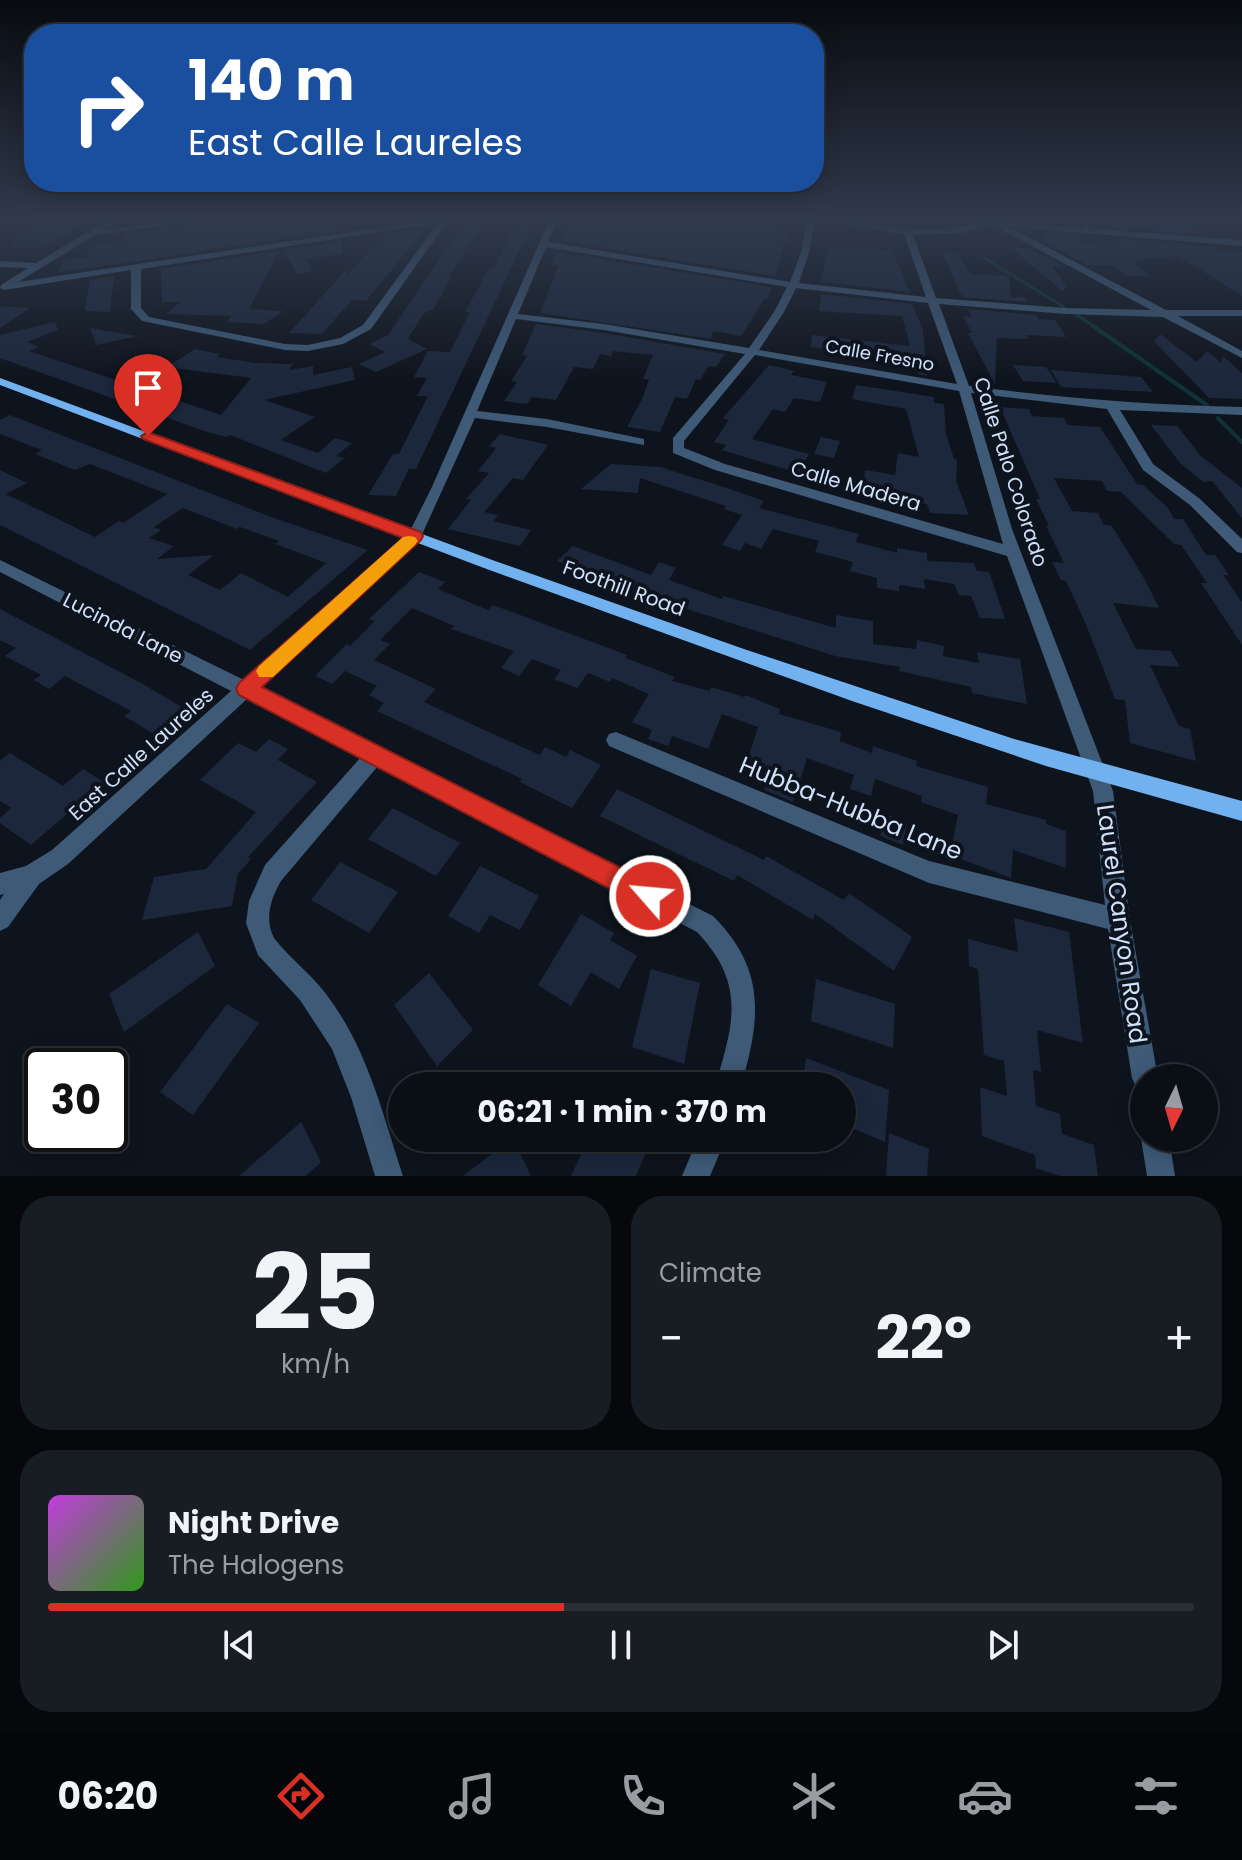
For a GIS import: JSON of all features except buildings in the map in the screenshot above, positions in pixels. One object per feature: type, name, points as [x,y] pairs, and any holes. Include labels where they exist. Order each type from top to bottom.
[{"type":"main road","name":"Foothill Road","points":[[0,381],[415,536],[939,722],[1242,811]]},
{"type":"street","points":[[2,288],[25,274]]},
{"type":"street","points":[[2,288],[102,274]]},
{"type":"street","points":[[136,274],[136,309],[146,319],[285,347],[320,346],[343,341],[367,327],[406,274]]},
{"type":"street","name":"East Calle Laureles","points":[[0,919],[31,876],[60,857],[415,536],[531,274]]},
{"type":"street","points":[[725,274],[930,299],[1056,310],[1169,315],[1242,313]]},
{"type":"street","points":[[756,351],[798,274]]},
{"type":"street","name":"Calle Palo Colorado","points":[[922,274],[964,388],[982,457],[1013,552],[1095,770]]},
{"type":"street","points":[[1093,274],[1242,355]]},
{"type":"street","name":"Calle Fresno","points":[[513,316],[633,330],[964,388],[1112,407],[1242,411]]},
{"type":"street","name":"Calle Madera","points":[[756,351],[678,441],[678,450],[688,456],[1013,552]]},
{"type":"street","points":[[1112,407],[1148,467],[1195,502],[1242,548]]},
{"type":"street","points":[[469,414],[547,423],[639,442]]},
{"type":"street","name":"Lucinda Lane","points":[[0,565],[705,924],[718,935],[737,964],[745,999],[731,1072]]},
{"type":"street","name":"Hubba-Hubba Lane","points":[[616,740],[929,872],[1118,920]]},
{"type":"street","points":[[375,755],[273,873],[265,887],[257,916],[263,942],[303,984],[331,1023],[355,1070],[389,1176]]},
{"type":"street","name":"Laurel Canyon Road","points":[[1095,770],[1109,823],[1118,920],[1143,1064]]},
{"type":"street","points":[[0,884],[31,876]]},
{"type":"street","points":[[696,1176],[706,1152]]},
{"type":"street","points":[[1157,1152],[1161,1176]]},
{"type":"waterway","points":[[1010,274],[1064,307]]},
{"type":"waterway","points":[[1077,315],[1096,328]]},
{"type":"waterway","points":[[1093,326],[1207,405]]},
{"type":"waterway","points":[[1218,418],[1242,442]]},
{"type":"slow traffic","points":[[266,671],[409,541]]},
{"type":"route","points":[[148,436],[415,536],[246,689],[650,896]]}]
